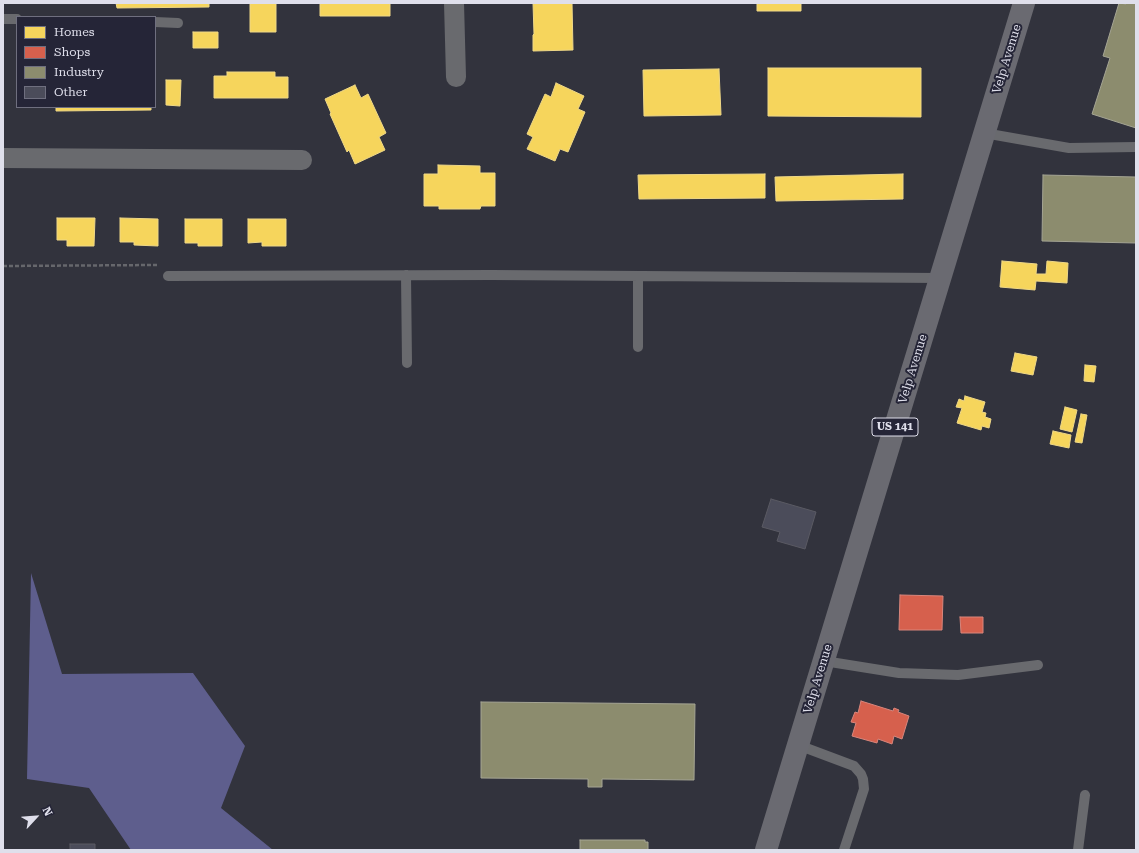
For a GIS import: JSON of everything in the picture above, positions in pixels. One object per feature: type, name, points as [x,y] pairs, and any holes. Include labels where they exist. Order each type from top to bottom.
[{"type":"main road","name":"Velp Avenue","points":[[766,850],[1024,3]]},
{"type":"street","points":[[454,3],[456,77]]},
{"type":"street","points":[[3,158],[302,160]]},
{"type":"lane","points":[[3,19],[16,19]]},
{"type":"lane","points":[[156,22],[178,23]]},
{"type":"lane","points":[[984,133],[1069,148],[1136,147]]},
{"type":"lane","points":[[168,276],[406,275],[940,278]]},
{"type":"lane","points":[[406,275],[407,363]]},
{"type":"lane","points":[[638,276],[638,347]]},
{"type":"lane","points":[[824,660],[899,673],[958,675],[1038,665]]},
{"type":"lane","points":[[798,745],[854,766],[861,774],[864,789],[844,850]]},
{"type":"lane","points":[[1078,850],[1084,795]]},
{"type":"shaded area","points":[[31,573],[62,674],[193,673],[245,746],[221,808],[273,850],[131,850],[89,788],[27,779]]},
{"type":"building: Homes","points":[[116,3],[209,3],[209,7],[117,8]]},
{"type":"building: Homes","points":[[250,3],[276,3],[276,32],[250,32]]},
{"type":"building: Homes","points":[[320,3],[390,3],[390,16],[320,16]]},
{"type":"building: Homes","points":[[533,3],[572,3],[573,50],[533,51]]},
{"type":"building: Homes","points":[[757,3],[801,3],[801,11],[757,11]]},
{"type":"building: Homes","points":[[193,32],[218,32],[218,48],[193,48]]},
{"type":"building: Homes","points":[[768,68],[921,68],[921,117],[768,116]]},
{"type":"building: Homes","points":[[719,69],[721,115],[644,116],[643,70]]},
{"type":"building: Homes","points":[[227,72],[275,72],[275,77],[288,77],[288,98],[214,98],[214,76],[227,76]]},
{"type":"building: Homes","points":[[166,80],[181,80],[180,106],[166,105]]},
{"type":"building: Homes","points":[[556,83],[584,96],[578,109],[585,112],[568,152],[560,149],[555,161],[527,149],[533,137],[527,134],[545,94],[551,97]]},
{"type":"building: Homes","points":[[355,85],[361,98],[368,94],[386,133],[379,137],[385,150],[355,164],[349,150],[347,152],[325,99]]},
{"type":"building: Homes","points":[[56,108],[151,108],[151,110],[56,111]]},
{"type":"building: Homes","points":[[438,165],[480,166],[480,173],[495,173],[495,206],[481,206],[480,209],[439,209],[439,206],[424,206],[424,174],[438,174]]},
{"type":"building: Homes","points":[[765,174],[765,198],[639,199],[638,175]]},
{"type":"building: Homes","points":[[903,174],[903,199],[776,201],[775,177]]},
{"type":"building: Homes","points":[[57,218],[95,218],[94,246],[67,246],[67,240],[57,240]]},
{"type":"building: Homes","points":[[120,218],[158,219],[158,246],[134,245],[134,242],[120,242]]},
{"type":"building: Homes","points":[[185,219],[222,219],[222,246],[198,246],[198,243],[185,243]]},
{"type":"building: Homes","points":[[248,219],[286,219],[286,246],[262,246],[262,242],[248,243]]},
{"type":"building: Homes","points":[[1002,261],[1037,264],[1036,274],[1046,274],[1047,261],[1068,263],[1067,283],[1036,281],[1035,290],[1000,287]]},
{"type":"building: Homes","points":[[1015,353],[1037,357],[1033,375],[1011,371]]},
{"type":"building: Homes","points":[[1085,365],[1096,366],[1094,382],[1084,381]]},
{"type":"building: Homes","points":[[965,396],[985,402],[982,412],[986,413],[985,417],[991,419],[989,428],[982,426],[981,430],[957,423],[962,408],[956,407],[959,399],[964,401]]},
{"type":"building: Homes","points":[[1065,407],[1077,410],[1072,432],[1060,429]]},
{"type":"building: Homes","points":[[1081,414],[1087,415],[1082,443],[1075,442]]},
{"type":"building: Homes","points":[[1053,431],[1071,435],[1069,448],[1050,444]]},
{"type":"building: Shops","points":[[900,595],[943,596],[942,630],[899,630]]},
{"type":"building: Shops","points":[[960,617],[983,617],[983,633],[961,633]]},
{"type":"building: Shops","points":[[861,701],[893,711],[894,708],[899,710],[898,712],[909,716],[902,739],[894,736],[892,744],[878,739],[877,743],[852,736],[856,723],[851,722],[855,712],[858,713]]},
{"type":"building: Industry","points":[[1119,3],[1136,3],[1136,128],[1092,114],[1110,58],[1103,56]]},
{"type":"building: Industry","points":[[1043,175],[1136,177],[1136,243],[1042,241]]},
{"type":"building: Industry","points":[[481,702],[695,704],[694,780],[602,779],[602,787],[588,787],[588,779],[481,778]]},
{"type":"building: Industry","points":[[580,840],[645,840],[645,842],[648,842],[648,850],[580,850]]},
{"type":"building: Other","points":[[771,499],[816,512],[805,549],[777,541],[780,532],[762,527]]},
{"type":"building: Other","points":[[70,844],[95,844],[95,850],[70,850]]}]
